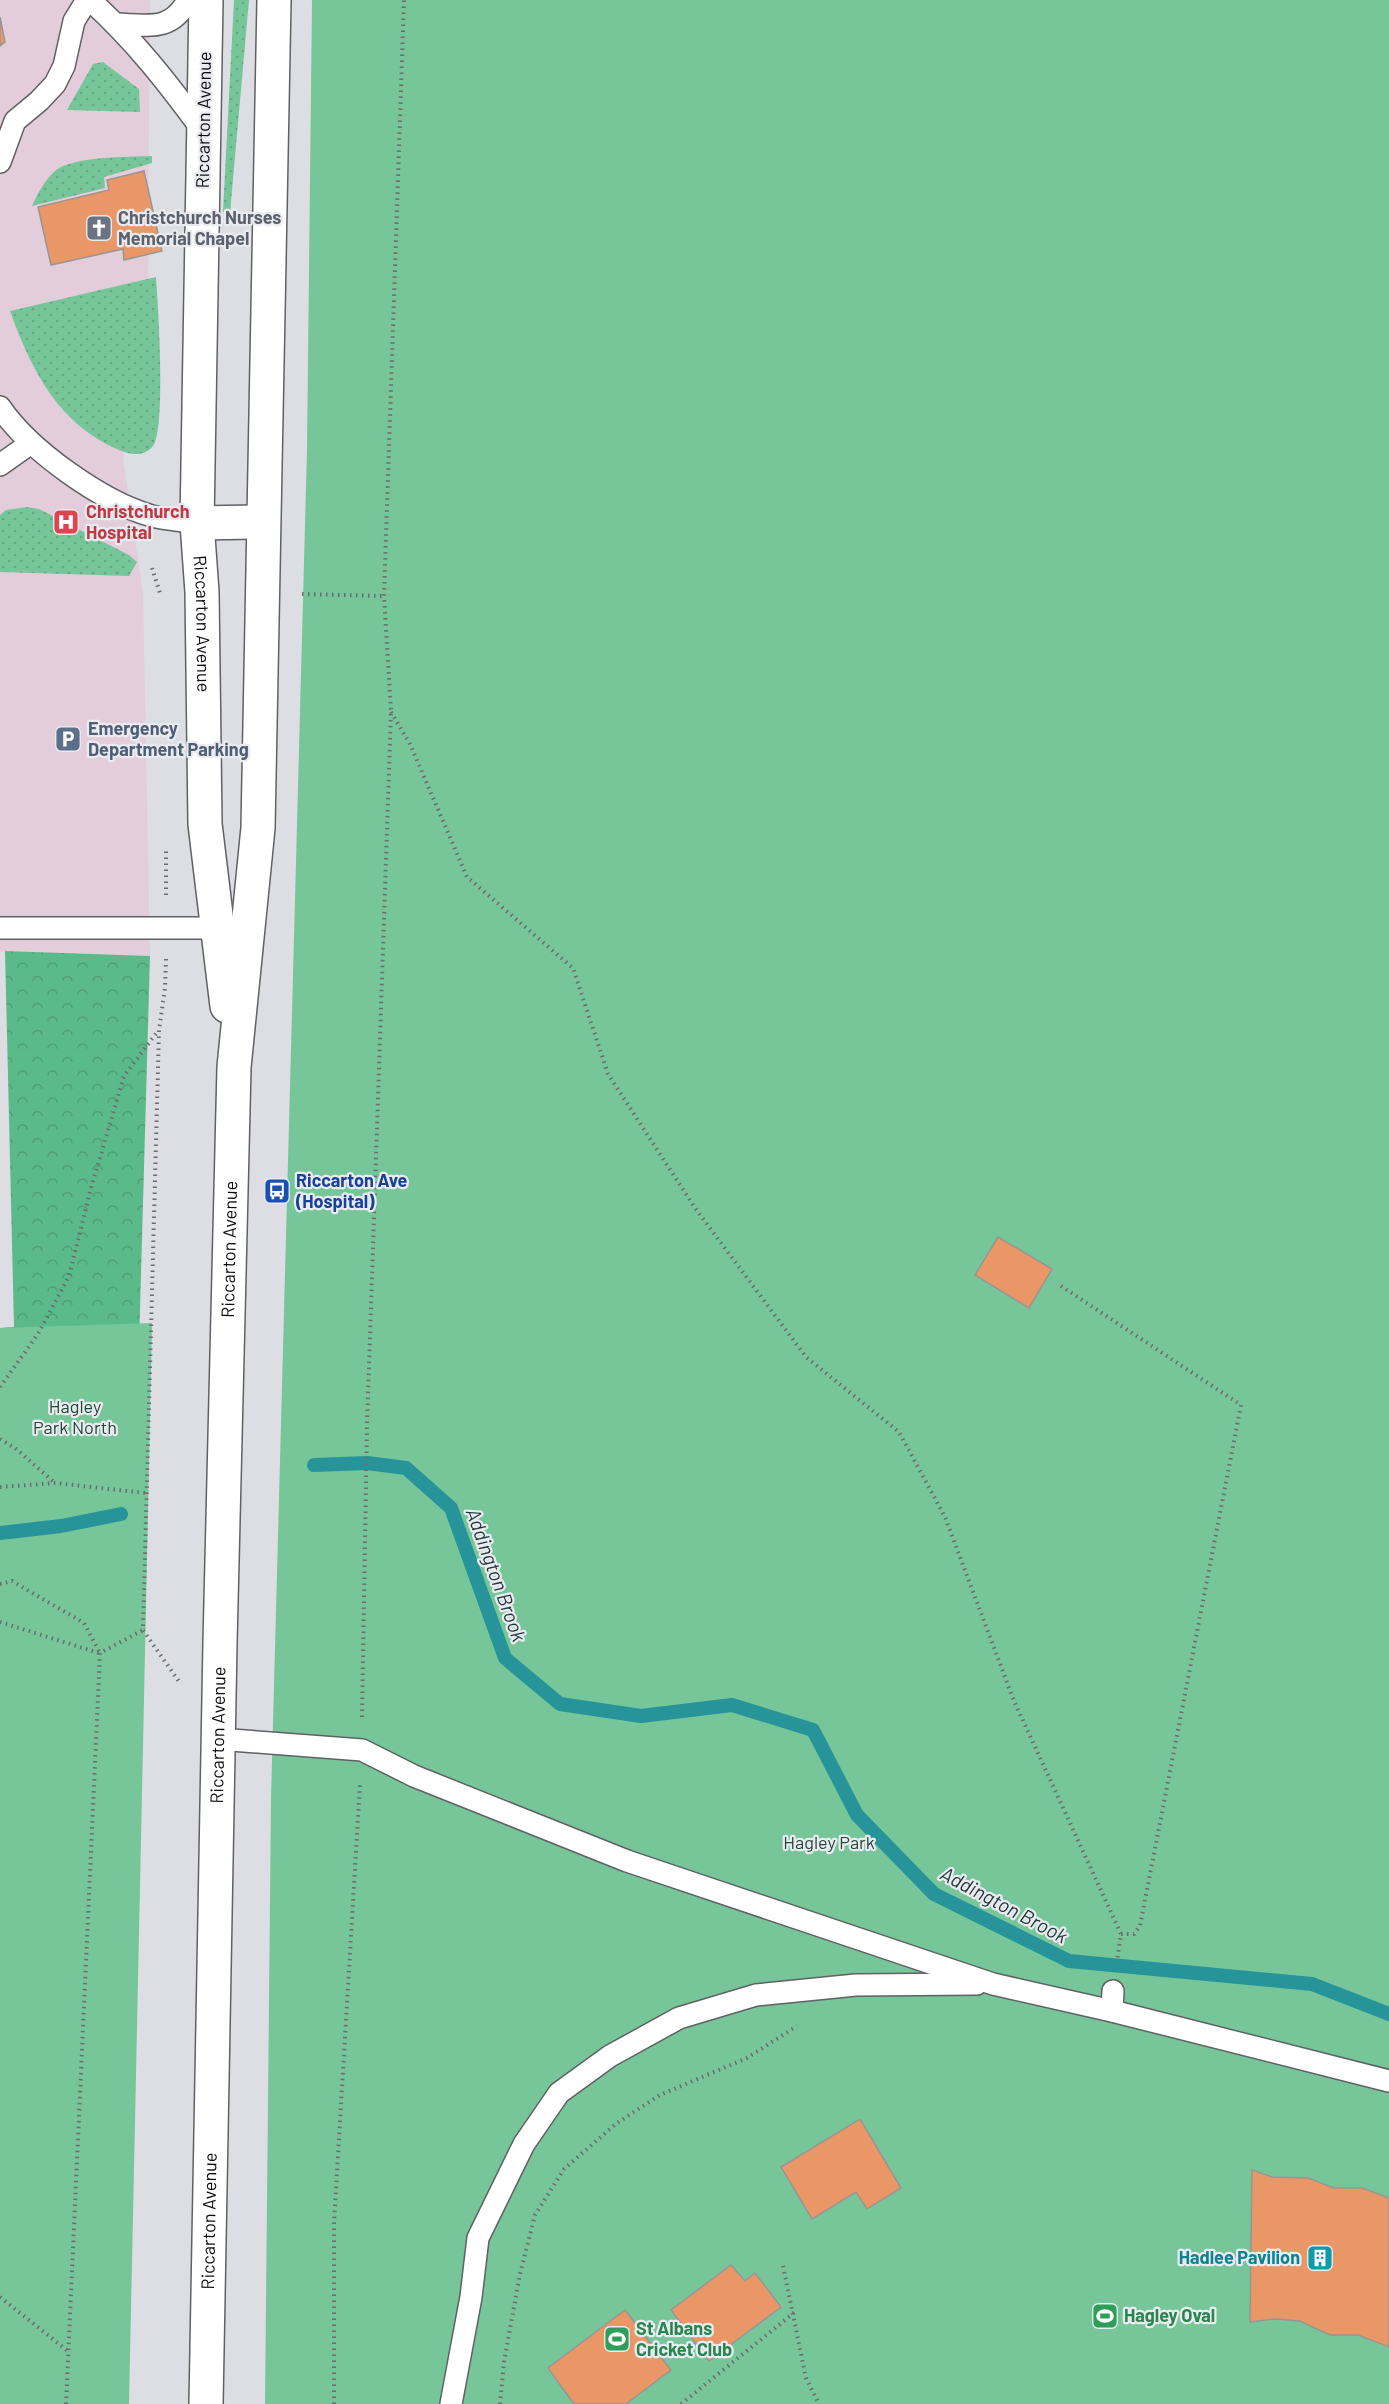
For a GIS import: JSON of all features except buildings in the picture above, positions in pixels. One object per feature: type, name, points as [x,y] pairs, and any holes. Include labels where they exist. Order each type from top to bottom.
[{"type":"main road","name":"Riccarton Avenue","points":[[206,0],[197,523],[202,592],[205,824],[232,928],[234,1067],[218,1740],[206,2404]]},
{"type":"main road","name":"Riccarton Avenue","points":[[232,928],[258,828],[274,0]]},
{"type":"main road","points":[[197,523],[263,522]]},
{"type":"lane","points":[[0,162],[15,121],[55,84],[64,66],[74,21],[89,0],[117,24],[164,76],[203,131]]},
{"type":"lane","points":[[117,24],[155,25],[173,21],[188,0]]},
{"type":"lane","points":[[0,407],[10,423],[46,456],[116,502],[152,516],[197,523]]},
{"type":"lane","points":[[0,465],[31,443]]},
{"type":"lane","points":[[0,928],[232,928]]},
{"type":"lane","points":[[218,1740],[362,1750],[414,1776],[627,1861],[993,1984]]},
{"type":"lane","points":[[452,2404],[478,2238],[524,2144],[559,2093],[610,2056],[679,2018],[756,1995],[850,1986],[993,1984],[1113,2001],[1389,2081]]},
{"type":"path","points":[[334,2404],[334,2223],[362,1750],[367,1426],[391,711],[384,596],[404,0]]},
{"type":"path","points":[[152,568],[162,600]]},
{"type":"path","points":[[295,594],[384,596]]},
{"type":"path","points":[[391,711],[410,744],[467,877],[573,968],[608,1074],[695,1208],[806,1357],[899,1432],[945,1517],[1014,1701],[1069,1825],[1121,1934],[1134,1935],[1140,1926],[1241,1405],[1061,1286]]},
{"type":"path","points":[[0,1622],[100,1653],[142,1629],[159,1029],[165,988],[166,840]]},
{"type":"path","points":[[0,1388],[38,1334],[69,1276],[91,1188],[124,1076],[159,1029]]},
{"type":"path","points":[[0,1439],[15,1448],[55,1483]]},
{"type":"path","points":[[0,1487],[55,1483],[146,1492]]},
{"type":"path","points":[[0,1584],[12,1581],[84,1623],[100,1653],[66,2404]]},
{"type":"path","points":[[500,2404],[504,2362],[520,2274],[535,2216],[564,2169],[617,2124],[660,2095],[747,2058],[800,2024]]},
{"type":"path","points":[[783,2266],[795,2312],[806,2378],[819,2404]]},
{"type":"path","points":[[0,2296],[69,2352]]},
{"type":"path","points":[[681,2404],[795,2312]]},
{"type":"shaded area","name":"Christchurch Hospital","points":[[0,0],[150,0],[148,298],[143,379],[123,458],[143,593],[150,956],[0,951]]},
{"type":"green space","points":[[234,0],[249,0],[230,213],[223,212]]},
{"type":"green space","name":"Hagley Park","points":[[312,0],[1389,0],[1389,2404],[265,2404],[271,1798],[307,450]]},
{"type":"green space","points":[[103,62],[139,89],[140,112],[67,110],[93,64]]},
{"type":"green space","points":[[152,156],[152,163],[104,177],[105,188],[32,206],[48,179],[63,166],[101,158]]},
{"type":"green space","points":[[156,277],[160,365],[157,434],[149,450],[133,454],[119,450],[98,439],[64,411],[50,393],[27,354],[10,311]]},
{"type":"green space","points":[[27,507],[39,509],[129,555],[137,562],[129,576],[0,572],[0,515],[6,510]]},
{"type":"green space","name":"Hagley Park North","points":[[5,951],[150,956],[109,2404],[0,2404],[0,1328],[14,1327]]},
{"type":"green space","name":"Hagley Park North","points":[[152,1323],[129,2404],[0,2404],[0,1328]]},
{"type":"waterway","name":"Addington Brook","points":[[314,1465],[367,1463],[406,1468],[451,1508],[505,1658],[560,1704],[641,1716],[732,1705],[813,1730],[857,1815],[934,1894],[1069,1961],[1312,1984],[1389,2014]]},
{"type":"waterway","name":"Addington Brook","points":[[0,1533],[61,1526],[121,1514]]},
{"type":"place","name":"Christchurch Nurses Memorial Chapel","points":[[99,228]]},
{"type":"place","name":"Christchurch Hospital","points":[[66,522]]},
{"type":"place","name":"Emergency Department Parking","points":[[68,739]]},
{"type":"place","name":"Riccarton Ave (Hospital)","points":[[277,1191]]},
{"type":"place","name":"Hadlee Pavilion","points":[[1320,2258]]},
{"type":"place","name":"Hagley Oval","points":[[1105,2316]]},
{"type":"place","name":"St Albans Cricket Club","points":[[617,2339]]}]
